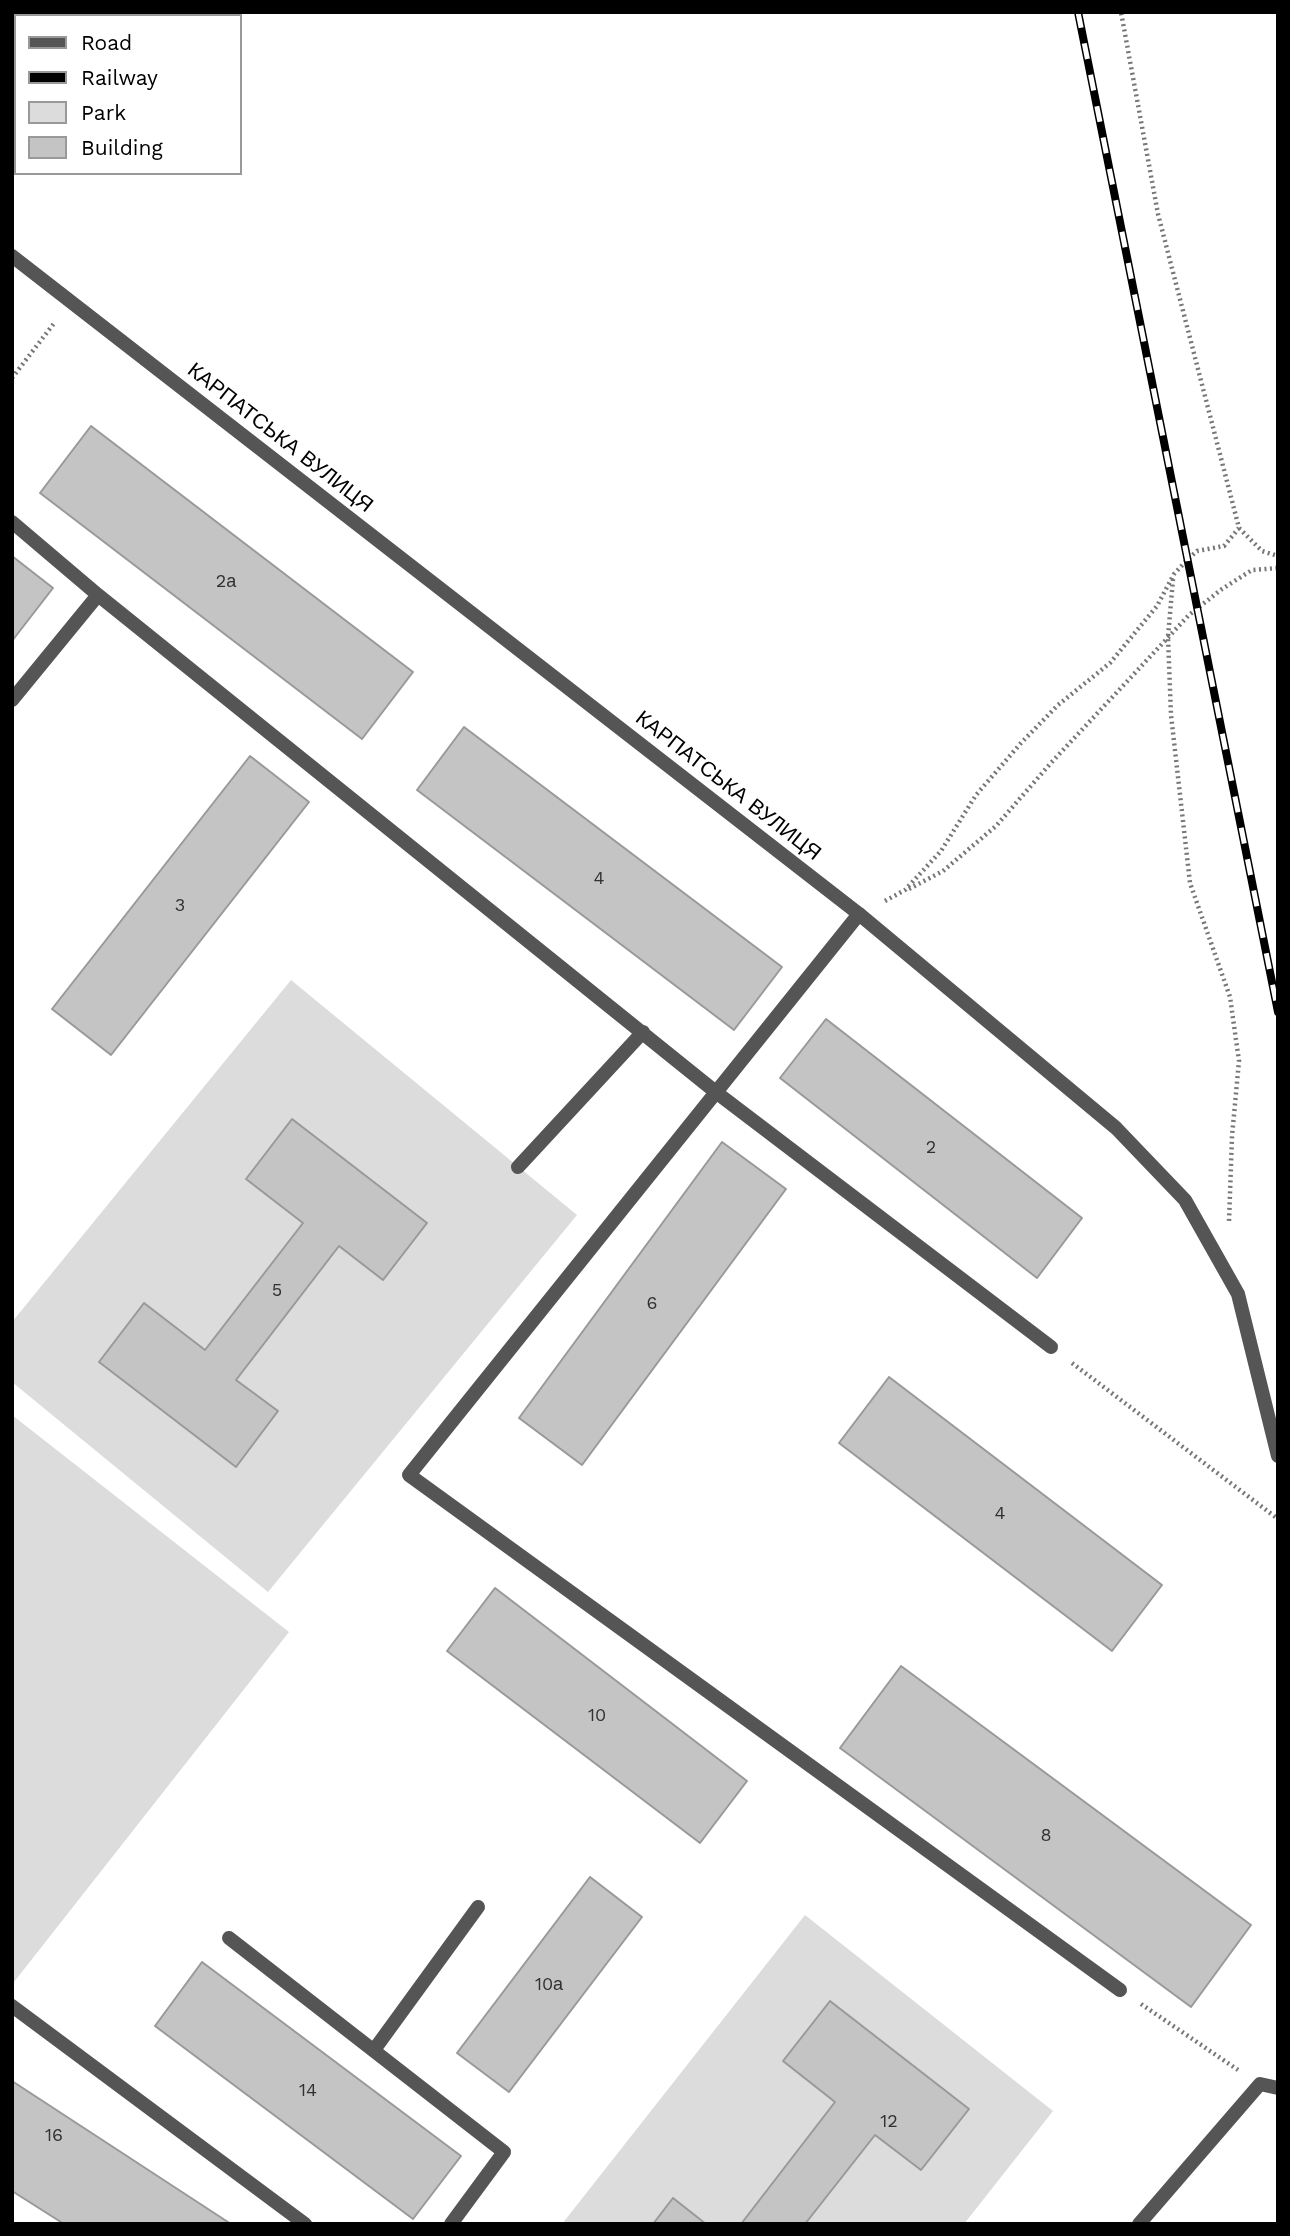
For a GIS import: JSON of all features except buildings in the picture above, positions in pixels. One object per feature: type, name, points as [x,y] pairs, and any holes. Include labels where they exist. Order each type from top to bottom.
[{"type":"street","name":"КАРПАТСЬКА ВУЛИЦЯ","points":[[12,256],[859,914],[1116,1128],[1185,1200],[1238,1294],[1278,1456]]},
{"type":"street","points":[[12,522],[98,595],[717,1093],[1051,1347]]},
{"type":"street","points":[[12,700],[98,595]]},
{"type":"street","points":[[859,914],[409,1475],[1120,1990]]},
{"type":"street","points":[[518,1167],[643,1032]]},
{"type":"street","points":[[374,2050],[478,1907]]},
{"type":"street","points":[[229,1938],[504,2152],[451,2224]]},
{"type":"street","points":[[12,2006],[304,2224]]},
{"type":"street","points":[[1139,2224],[1260,2084],[1278,2088]]},
{"type":"path","points":[[1121,12],[1158,214],[1239,528],[1262,551],[1278,556]]},
{"type":"path","points":[[12,378],[71,302]]},
{"type":"path","points":[[905,890],[941,851],[976,795],[1020,743],[1058,705],[1110,663],[1157,606],[1174,574],[1197,551],[1224,546],[1239,528]]},
{"type":"path","points":[[859,914],[943,871],[996,826],[1189,615],[1252,570],[1278,568]]},
{"type":"path","points":[[1174,574],[1168,637],[1171,715],[1190,883],[1230,997],[1238,1061],[1229,1227]]},
{"type":"path","points":[[1051,1347],[1278,1519]]},
{"type":"path","points":[[1120,1990],[1260,2084]]},
{"type":"green space","points":[[291,980],[577,1215],[268,1592],[12,1382],[12,1322]]},
{"type":"green space","points":[[12,1415],[289,1632],[14,1982],[12,1980]]},
{"type":"green space","points":[[805,1915],[1053,2111],[964,2224],[562,2224]]},
{"type":"railway","points":[[1078,12],[1278,1012]]}]
